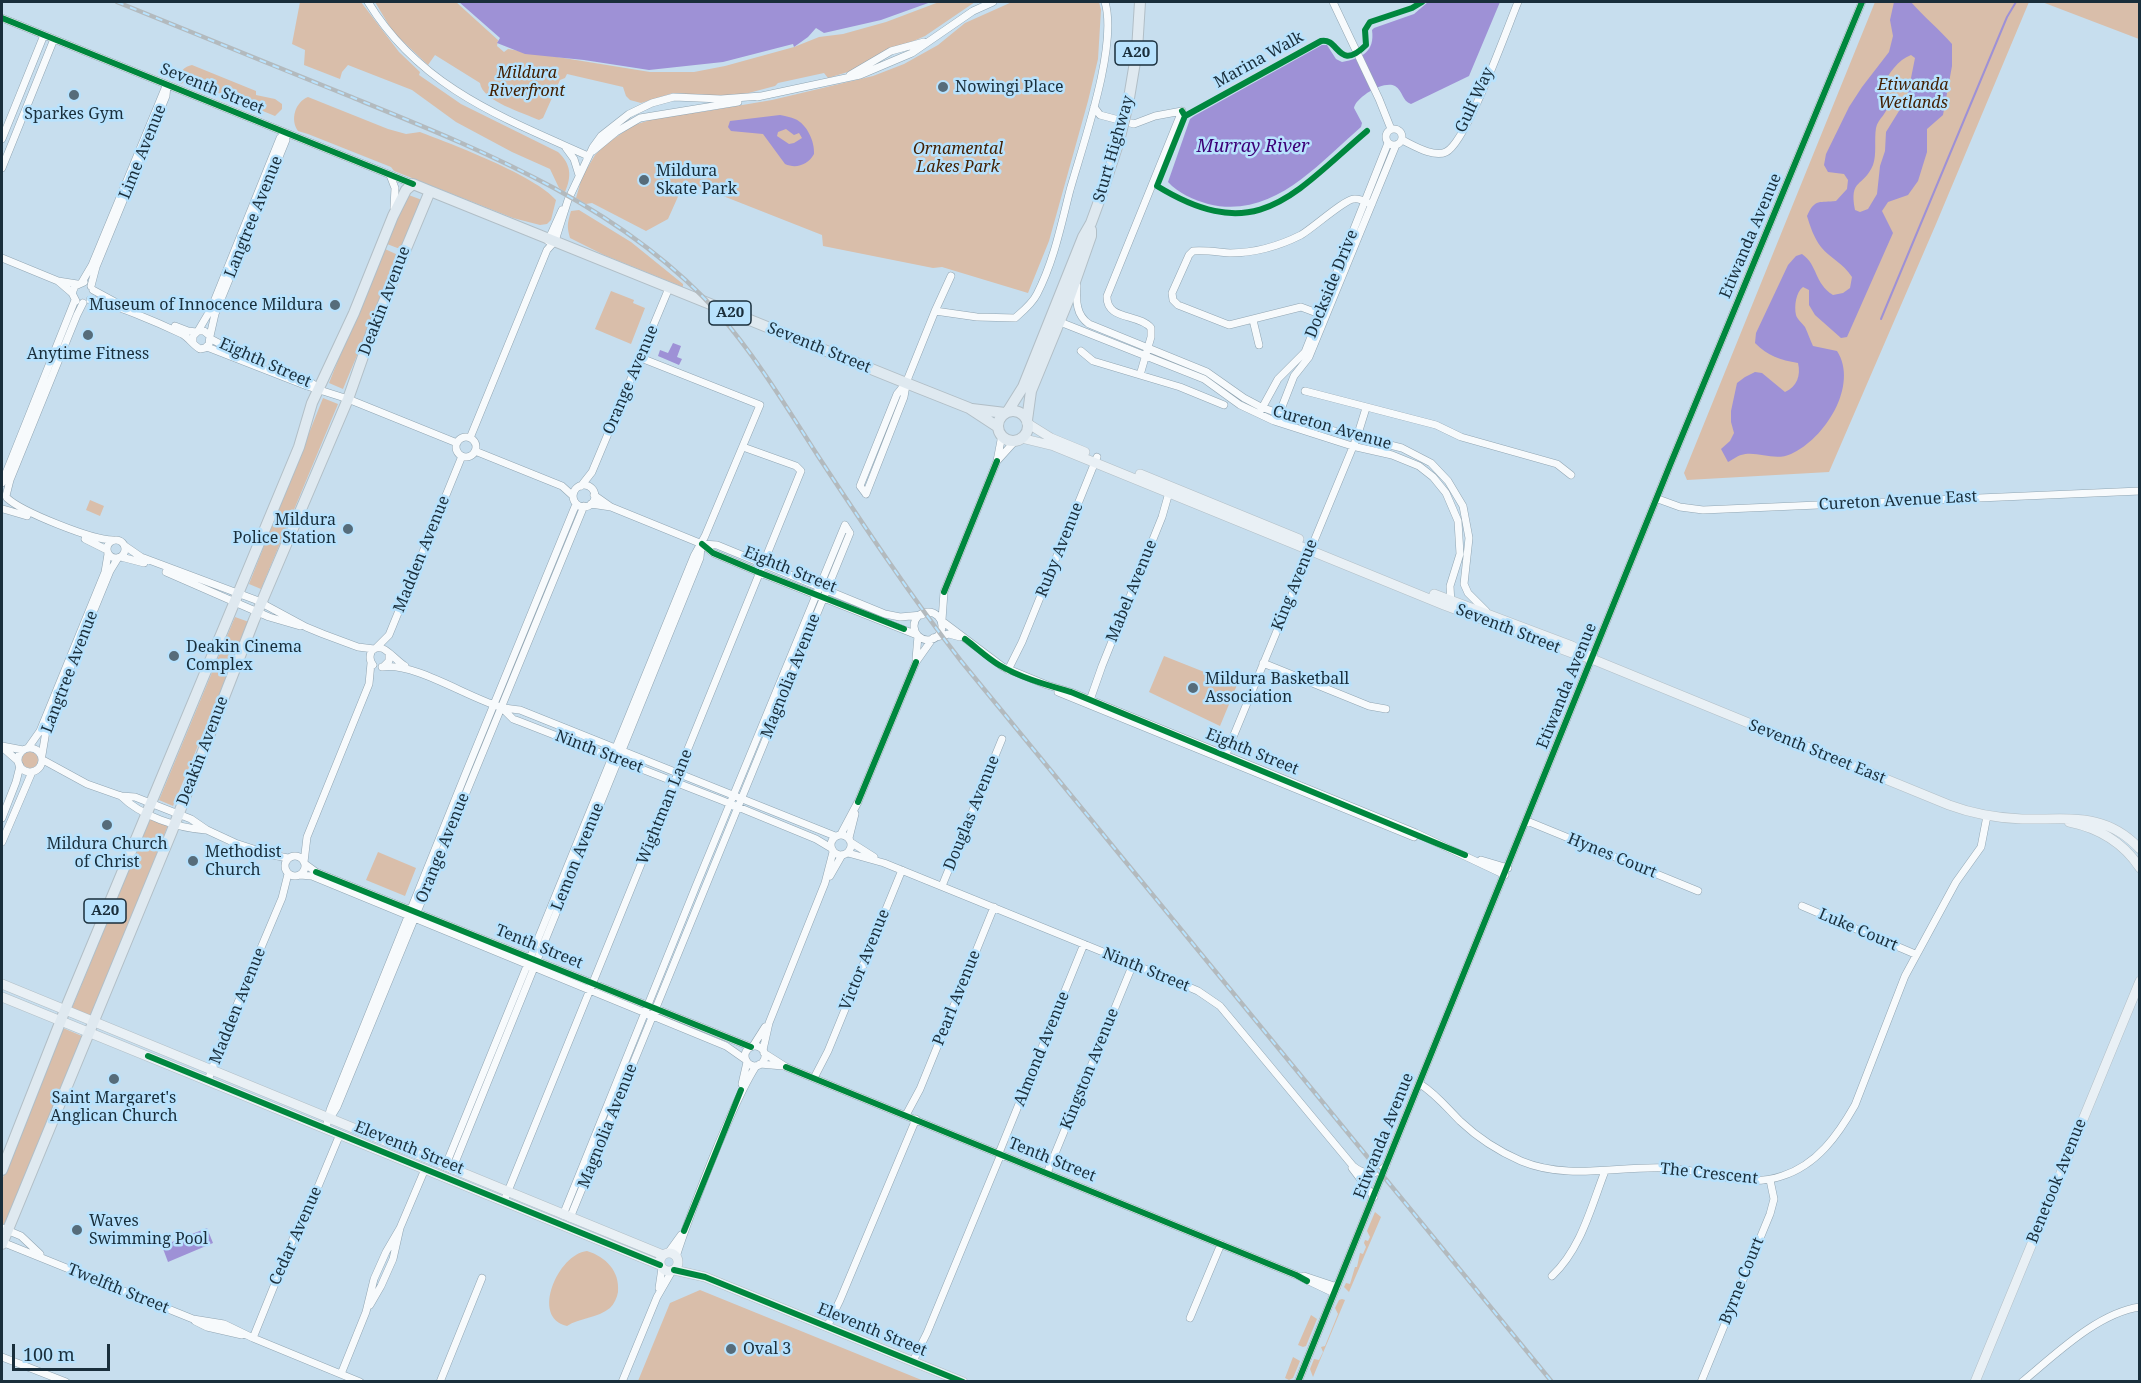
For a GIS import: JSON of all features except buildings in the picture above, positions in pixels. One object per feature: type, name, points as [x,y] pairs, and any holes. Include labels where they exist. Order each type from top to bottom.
[{"type":"highway","name":"Sturt Highway","points":[[1006,412],[1023,387],[1083,237],[1091,224],[1119,141],[1137,50],[1140,2]]},
{"type":"highway","name":"Seventh Street","points":[[413,184],[550,243],[969,408],[1000,431]]},
{"type":"highway","name":"Deakin Avenue","points":[[2,1170],[60,1022],[299,447],[319,388],[354,313],[393,216],[405,190],[413,184]]},
{"type":"highway","name":"Deakin Avenue","points":[[2,1243],[4,1229],[90,1033],[260,608],[348,399],[374,328],[430,191]]},
{"type":"highway","name":"Sturt Highway","points":[[1027,422],[1031,391],[1077,277],[1091,236],[1091,224]]},
{"type":"highway","name":"Seventh Street","points":[[969,408],[1006,412]]},
{"type":"highway","name":"A20","points":[[1006,412],[1018,412],[1027,422],[1026,432],[1018,439],[1006,439],[1000,431],[999,421],[1006,412]]},
{"type":"main road","name":"Seventh Street","points":[[1027,422],[1051,438],[1096,460],[1452,605],[1592,659]]},
{"type":"main road","name":"Seventh Street","points":[[1018,439],[1044,443],[1096,460]]},
{"type":"main road","name":"Seventh Street","points":[[1452,605],[1491,616],[1572,645],[1592,659]]},
{"type":"main road","name":"Seventh Street East","points":[[1592,659],[1949,805],[1987,816],[2073,818],[2100,822],[2124,834],[2139,849]]},
{"type":"main road","name":"Seventh Street East","points":[[2049,819],[2078,824],[2105,834],[2127,852],[2139,868]]},
{"type":"main road","name":"Benetook Avenue","points":[[1975,1382],[2136,998],[2139,981]]},
{"type":"main road","name":"Eleventh Street","points":[[2,984],[212,1070],[327,1124],[340,1134],[425,1169],[447,1171]]},
{"type":"main road","name":"Eleventh Street","points":[[2,997],[208,1080],[447,1171],[563,1226],[669,1262]]},
{"type":"main road","name":"Eleventh Street","points":[[506,1197],[566,1216],[669,1262],[963,1382]]},
{"type":"main road","points":[[563,1226],[566,1216]]},
{"type":"street","points":[[368,2],[391,36],[425,69],[440,80],[499,116],[588,156]]},
{"type":"street","points":[[631,117],[721,105],[863,75],[917,50],[926,41],[973,11],[993,2]]},
{"type":"street","points":[[935,310],[977,317],[1015,318],[1034,299],[1052,258],[1094,107],[1106,51],[1107,10],[1105,2]]},
{"type":"street","points":[[1333,2],[1391,129],[1399,130],[1402,134],[1395,143]]},
{"type":"street","name":"Gulf Way","points":[[1395,143],[1438,153],[1445,152],[1454,146],[1476,104],[1518,2]]},
{"type":"street","name":"Etiwanda Avenue","points":[[1299,1380],[1670,465],[1862,2]]},
{"type":"street","name":"Seventh Street","points":[[2,18],[413,184]]},
{"type":"street","points":[[2,139],[44,35]]},
{"type":"street","points":[[2,168],[54,39]]},
{"type":"street","points":[[846,77],[891,51],[926,41]]},
{"type":"street","points":[[39,48],[48,52]]},
{"type":"street","name":"Lime Avenue","points":[[74,297],[79,283],[92,265],[161,94],[167,85]]},
{"type":"street","name":"Lime Avenue","points":[[86,302],[92,288],[96,267],[166,96],[167,85]]},
{"type":"street","points":[[470,438],[588,156],[631,117],[657,101],[674,97],[721,99],[761,96]]},
{"type":"street","points":[[1094,107],[1100,115],[1134,124],[1155,116],[1182,111],[1107,296],[1107,304],[1112,310],[1143,321],[1150,326],[1152,334],[1140,375]]},
{"type":"street","name":"Dockside Drive","points":[[1274,421],[1280,413],[1294,376],[1307,360],[1323,315],[1395,143],[1386,135],[1391,129]]},
{"type":"street","name":"Langtree Avenue","points":[[197,332],[211,309],[280,138],[285,133]]},
{"type":"street","name":"Langtree Avenue","points":[[209,340],[215,314],[286,140],[285,133]]},
{"type":"street","points":[[563,145],[574,159],[579,175]]},
{"type":"street","name":"Deakin Avenue","points":[[390,175],[396,192],[393,216]]},
{"type":"street","points":[[1323,315],[1301,307],[1229,325],[1175,303],[1172,293],[1188,255],[1193,251],[1234,253],[1280,245],[1321,222],[1346,201],[1354,199],[1369,203]]},
{"type":"street","points":[[2,258],[58,281],[79,283],[92,288],[110,300],[188,332],[204,331],[209,340],[203,349],[198,348],[193,342],[174,331],[107,304],[86,302],[74,297],[58,281]]},
{"type":"street","points":[[879,449],[860,486],[866,494],[897,394],[906,383],[951,276]]},
{"type":"street","name":"Cureton Avenue","points":[[1077,277],[1077,302],[1080,314],[1084,320],[1096,327],[1207,372],[1244,398],[1262,406],[1311,425],[1390,444],[1412,452],[1431,463],[1459,497],[1468,526],[1469,549],[1464,584],[1472,598],[1491,616]]},
{"type":"street","name":"Orange Avenue","points":[[413,914],[494,705],[525,640],[572,526],[581,502],[579,487],[592,472],[669,288]]},
{"type":"street","points":[[2,483],[74,297]]},
{"type":"street","points":[[86,302],[77,315],[10,480],[5,496],[7,504],[2,509],[28,516],[107,552],[112,558],[141,561],[236,597]]},
{"type":"street","points":[[1056,305],[1060,322]]},
{"type":"street","name":"Dockside Drive","points":[[1260,415],[1262,406],[1278,379],[1304,353],[1323,315]]},
{"type":"street","points":[[1253,320],[1259,345]]},
{"type":"street","name":"Cureton Avenue","points":[[1060,322],[1204,379],[1240,405],[1274,421],[1352,446],[1392,454],[1413,463],[1433,477],[1446,493],[1458,521],[1460,545],[1450,586],[1452,605]]},
{"type":"street","points":[[193,342],[193,336],[197,332]]},
{"type":"street","name":"Eighth Street","points":[[209,340],[307,386],[348,399],[457,443]]},
{"type":"street","points":[[1081,351],[1092,360],[1180,387],[1224,405]]},
{"type":"street","name":"Lemon Avenue","points":[[447,1171],[619,749],[700,558],[702,544],[760,405],[641,358]]},
{"type":"street","name":"Cureton Avenue","points":[[1305,391],[1436,425],[1461,437],[1557,464],[1571,475]]},
{"type":"street","name":"King Avenue","points":[[1224,758],[1357,437],[1366,408]]},
{"type":"street","points":[[622,1382],[741,1090],[764,1059],[763,1052],[769,1023],[825,883],[832,850],[831,842],[838,835],[858,802],[916,662],[942,628],[944,592],[997,461],[1000,431]]},
{"type":"street","points":[[470,438],[475,445],[475,451],[468,457],[462,456],[457,452],[457,443],[461,439],[470,438]]},
{"type":"street","points":[[997,461],[1018,439]]},
{"type":"street","name":"Wightman Lane","points":[[506,1197],[762,562],[801,471],[796,466],[743,447]]},
{"type":"street","points":[[475,451],[562,486],[581,502]]},
{"type":"street","name":"Madden Avenue","points":[[375,649],[389,635],[462,456]]},
{"type":"street","name":"Ruby Avenue","points":[[1010,670],[1096,460]]},
{"type":"street","name":"Orange Avenue","points":[[581,502],[593,492],[592,472]]},
{"type":"street","points":[[562,486],[579,487]]},
{"type":"street","name":"Eighth Street","points":[[579,487],[587,486],[611,507]]},
{"type":"street","name":"Mabel Avenue","points":[[1087,701],[1172,491]]},
{"type":"street","name":"Cureton Avenue East","points":[[1658,499],[1680,507],[1703,510],[2139,491]]},
{"type":"street","points":[[5,496],[21,508],[87,535],[103,540],[120,541],[141,557],[306,627],[355,646],[382,648],[389,654]]},
{"type":"street","name":"Eighth Street","points":[[581,502],[611,507],[702,544],[713,553],[758,572],[873,614],[896,617],[924,614]]},
{"type":"street","points":[[845,525],[850,532],[846,543],[838,540],[845,525]]},
{"type":"street","points":[[107,552],[108,544],[112,540]]},
{"type":"street","name":"Magnolia Avenue","points":[[808,624],[827,589],[838,540]]},
{"type":"street","name":"Magnolia Avenue","points":[[566,1216],[593,1151],[600,1123],[688,904],[734,795],[748,771],[801,642],[819,586],[846,543]]},
{"type":"street","name":"Eighth Street","points":[[702,544],[717,545],[827,589],[917,635]]},
{"type":"street","points":[[119,558],[125,553],[125,546]]},
{"type":"street","name":"Langtree Avenue","points":[[25,749],[40,731],[105,572],[107,552]]},
{"type":"street","name":"Langtree Avenue","points":[[42,757],[47,725],[110,571],[119,558]]},
{"type":"street","points":[[916,662],[915,623],[944,592]]},
{"type":"street","points":[[924,614],[935,614],[942,620]]},
{"type":"street","name":"Eighth Street","points":[[942,620],[991,659],[1010,670],[1507,871]]},
{"type":"street","points":[[917,635],[927,640],[949,634],[965,639]]},
{"type":"street","points":[[298,876],[304,870],[307,837],[369,684],[388,663],[389,635]]},
{"type":"street","name":"Orange Avenue","points":[[327,1124],[332,1106],[502,708],[525,640]]},
{"type":"street","points":[[355,646],[376,667],[382,667]]},
{"type":"street","points":[[369,684],[371,663],[369,656],[375,649]]},
{"type":"street","name":"Ninth Street","points":[[389,654],[412,671]]},
{"type":"street","points":[[1263,663],[1369,706],[1386,709]]},
{"type":"street","name":"Ninth Street","points":[[382,667],[396,666],[502,708],[520,710],[741,799],[838,835],[884,863]]},
{"type":"street","name":"Ninth Street","points":[[502,708],[513,719],[816,839],[832,850],[884,863],[1198,991],[1220,1006],[1348,1160],[1374,1197]]},
{"type":"street","name":"Douglas Avenue","points":[[942,886],[1002,739]]},
{"type":"street","points":[[2,747],[34,748],[42,757],[2,842]]},
{"type":"street","points":[[2,747],[25,771],[35,770]]},
{"type":"street","points":[[2,818],[16,782],[19,763],[25,749]]},
{"type":"street","name":"Tenth Street","points":[[42,757],[87,784],[135,797],[148,808],[176,819]]},
{"type":"street","name":"Tenth Street","points":[[35,770],[64,772]]},
{"type":"street","name":"Magnolia Avenue","points":[[593,1151],[608,1126],[727,835],[741,799],[748,771]]},
{"type":"street","name":"Tenth Street","points":[[121,795],[127,802],[176,819],[187,829],[207,831],[257,851],[300,857],[316,872],[413,914],[646,1010],[752,1047]]},
{"type":"street","points":[[825,883],[845,854],[858,802]]},
{"type":"street","name":"The Crescent","points":[[1420,1084],[1434,1093],[1472,1132],[1501,1152],[1522,1161],[1556,1170],[1577,1172],[1650,1167],[1672,1168],[1747,1181],[1770,1179],[1794,1172],[1814,1159],[1845,1123],[1862,1087],[1915,954],[1956,882],[1981,848],[1987,816]]},
{"type":"street","name":"Hynes Court","points":[[1527,821],[1698,891]]},
{"type":"street","points":[[719,831],[727,835]]},
{"type":"street","points":[[286,871],[285,863],[307,837]]},
{"type":"street","points":[[711,849],[719,852]]},
{"type":"street","name":"Tenth Street","points":[[257,851],[286,871],[298,876],[312,876],[413,914]]},
{"type":"street","points":[[704,867],[712,871]]},
{"type":"street","name":"Victor Avenue","points":[[816,1079],[902,870]]},
{"type":"street","name":"Madden Avenue","points":[[282,898],[286,871]]},
{"type":"street","name":"Madden Avenue","points":[[208,1080],[228,1026],[282,898],[298,876]]},
{"type":"street","points":[[696,886],[704,889]]},
{"type":"street","points":[[688,904],[697,907]]},
{"type":"street","name":"Luke Court","points":[[1802,906],[1915,954]]},
{"type":"street","name":"Pearl Avenue","points":[[829,1328],[901,1151],[920,1089],[994,907]]},
{"type":"street","points":[[681,922],[689,925]]},
{"type":"street","points":[[673,942],[681,945]]},
{"type":"street","name":"Almond Avenue","points":[[915,1362],[1084,944]]},
{"type":"street","points":[[666,959],[675,962]]},
{"type":"street","name":"Kingston Avenue","points":[[1047,1173],[1133,964]]},
{"type":"street","points":[[659,978],[667,981]]},
{"type":"street","name":"Tenth Street","points":[[654,1013],[729,1048],[746,1061]]},
{"type":"street","points":[[741,1090],[745,1054],[769,1023]]},
{"type":"street","points":[[633,1041],[641,1044]]},
{"type":"street","points":[[752,1047],[763,1052]]},
{"type":"street","name":"Tenth Street","points":[[763,1052],[786,1066],[816,1079],[1335,1290]]},
{"type":"street","points":[[626,1058],[634,1062]]},
{"type":"street","points":[[746,1061],[758,1065]]},
{"type":"street","name":"Tenth Street","points":[[758,1065],[786,1066]]},
{"type":"street","points":[[618,1077],[626,1081]]},
{"type":"street","points":[[611,1095],[619,1099]]},
{"type":"street","points":[[600,1123],[608,1126]]},
{"type":"street","name":"Cedar Avenue","points":[[253,1338],[297,1229],[312,1202],[340,1134]]},
{"type":"street","name":"Ninth Street","points":[[1348,1160],[1357,1169],[1369,1174],[1380,1172],[1387,1165]]},
{"type":"street","points":[[341,1374],[366,1312],[390,1267],[400,1228],[425,1169]]},
{"type":"street","points":[[1551,1276],[1564,1264],[1575,1248],[1605,1171]]},
{"type":"street","name":"Byrne Court","points":[[1701,1382],[1773,1205],[1770,1179]]},
{"type":"street","name":"Twelfth Street","points":[[4,1229],[23,1237],[44,1258]]},
{"type":"street","name":"Twelfth Street","points":[[2,1243],[193,1319],[204,1326],[253,1338],[360,1382]]},
{"type":"street","points":[[1191,1318],[1221,1244]]},
{"type":"street","points":[[440,1382],[482,1278]]},
{"type":"street","points":[[2022,1382],[2105,1318],[2139,1307]]},
{"type":"street","points":[[2,1358],[66,1382]]},
{"type":"street","points":[[1299,1380],[1308,1382]]},
{"type":"green space","points":[[300,2],[361,2],[399,52],[420,72],[419,75],[461,104],[558,152],[566,161],[569,170],[569,181],[565,192],[559,188],[550,169],[456,122],[412,90],[348,65],[340,79],[304,65],[305,50],[292,44]]},
{"type":"green space","name":"Mildura Riverfront","points":[[375,2],[456,2],[498,40],[497,46],[504,52],[508,49],[650,72],[694,72],[794,47],[819,37],[843,34],[886,22],[939,2],[975,2],[925,36],[893,47],[851,71],[828,78],[824,73],[778,83],[775,86],[741,95],[673,93],[641,103],[630,100],[623,87],[567,74],[560,80],[543,118],[539,120],[496,101],[482,89],[480,83],[435,55],[428,65],[393,32]]},
{"type":"green space","name":"Ornamental Lakes Park","points":[[1012,2],[1099,2],[1101,10],[1098,59],[1088,101],[1049,241],[1028,293],[942,267],[933,268],[823,246],[822,235],[685,181],[668,219],[646,231],[592,203],[586,204],[576,198],[582,177],[595,155],[606,144],[634,125],[660,117],[772,100],[873,76],[904,64],[938,45],[965,23]]},
{"type":"green space","name":"Etiwanda Wetlands","points":[[1875,2],[2029,2],[1829,472],[1687,480],[1684,473]]},
{"type":"green space","points":[[2042,2],[2139,2],[2139,39]]},
{"type":"green space","points":[[192,65],[256,91],[256,95],[275,99],[282,104],[282,109],[275,116],[187,80],[181,84],[178,77],[181,72]]},
{"type":"green space","points":[[308,97],[388,129],[406,134],[420,132],[513,171],[546,191],[556,200],[551,220],[547,224],[540,225],[513,218],[298,131],[294,122],[295,112],[300,103]]},
{"type":"green space","points":[[406,194],[422,200],[400,249],[387,244]]},
{"type":"green space","points":[[579,210],[631,242],[683,284],[683,287],[604,255],[570,238],[568,225],[571,211]]},
{"type":"green space","points":[[385,249],[398,257],[343,389],[329,383],[382,251]]},
{"type":"green space","points":[[611,291],[634,300],[633,303],[645,308],[631,344],[595,329]]},
{"type":"green space","points":[[323,398],[338,404],[261,589],[249,584]]},
{"type":"green space","points":[[90,500],[104,506],[100,516],[86,510]]},
{"type":"green space","points":[[235,617],[249,622],[173,806],[159,800]]},
{"type":"green space","name":"Mildura Basketball Association","points":[[1164,656],[1237,685],[1220,726],[1149,692]]},
{"type":"green space","points":[[30,752],[36,754],[38,760],[36,766],[30,768],[24,766],[22,760],[24,754]]},
{"type":"green space","points":[[150,818],[168,825],[92,1017],[72,1008]]},
{"type":"green space","points":[[378,852],[416,868],[405,896],[366,880]]},
{"type":"green space","points":[[63,1028],[82,1036],[6,1225],[3,1226],[2,1180]]},
{"type":"green space","points":[[1375,1212],[1381,1217],[1349,1292],[1344,1287],[1346,1283],[1350,1284],[1360,1253],[1363,1254],[1366,1247],[1365,1240],[1368,1241],[1370,1237],[1367,1231]]},
{"type":"green space","points":[[587,1251],[606,1261],[614,1271],[618,1294],[610,1308],[567,1326],[556,1321],[550,1311],[549,1300],[552,1287],[566,1263],[576,1255]]},
{"type":"green space","points":[[700,1290],[924,1381],[638,1381],[670,1303]]},
{"type":"green space","points":[[1342,1299],[1345,1300],[1313,1377],[1310,1369],[1314,1359],[1319,1360],[1323,1352],[1321,1347],[1325,1346],[1338,1314],[1335,1308]]},
{"type":"green space","points":[[1311,1315],[1317,1319],[1306,1346],[1303,1347],[1298,1345]]},
{"type":"green space","points":[[1293,1357],[1300,1361],[1293,1378],[1289,1380],[1285,1378]]},
{"type":"water","points":[[459,2],[931,2],[881,20],[824,33],[816,28],[794,47],[793,44],[723,62],[649,70],[525,54],[497,43],[500,38]]},
{"type":"water","name":"Murray River","points":[[1428,2],[1500,2],[1469,76],[1411,104],[1395,86],[1384,85],[1371,91],[1360,99],[1354,108],[1362,123],[1361,127],[1310,172],[1273,197],[1253,204],[1231,207],[1208,204],[1176,190],[1168,182],[1190,119],[1194,116],[1322,45],[1327,45],[1336,59],[1342,62],[1361,56],[1369,49],[1374,28],[1414,14]]},
{"type":"water","points":[[1894,2],[1911,2],[1952,44],[1952,66],[1943,115],[1927,129],[1927,152],[1918,181],[1908,195],[1888,202],[1882,211],[1893,233],[1847,337],[1841,338],[1815,315],[1809,305],[1809,290],[1803,287],[1797,296],[1796,315],[1805,327],[1813,346],[1837,351],[1843,365],[1844,379],[1841,395],[1826,424],[1804,447],[1785,456],[1747,454],[1728,462],[1721,449],[1730,441],[1734,433],[1731,411],[1737,383],[1755,372],[1762,373],[1785,392],[1793,387],[1798,376],[1798,363],[1775,357],[1755,343],[1756,333],[1788,265],[1796,256],[1802,254],[1811,263],[1822,285],[1833,295],[1843,293],[1850,288],[1852,277],[1821,247],[1814,236],[1807,216],[1815,204],[1836,201],[1847,189],[1848,180],[1844,174],[1828,172],[1824,165],[1826,154],[1849,107],[1889,52],[1893,36],[1890,20]],"holes":[[[1911,55],[1915,58],[1907,98],[1886,132],[1877,194],[1868,209],[1860,212],[1855,210],[1854,193],[1855,188],[1873,165],[1876,128],[1888,107],[1883,85],[1902,60]]]},
{"type":"water","points":[[780,115],[793,118],[803,125],[809,134],[814,154],[801,165],[785,164],[763,134],[731,131],[728,127],[730,121]],"holes":[[[786,129],[794,135],[799,133],[802,138],[789,144],[777,136],[778,132]]]},
{"type":"water","points":[[673,343],[681,346],[677,357],[682,359],[679,365],[658,356],[660,350],[668,353]]},
{"type":"water","points":[[207,1228],[213,1243],[168,1262],[162,1246]]},
{"type":"waterway","points":[[1881,319],[2007,17],[2016,2]]},
{"type":"railway","points":[[117,2],[399,116],[499,160],[594,211],[639,242],[681,276],[719,314],[746,348],[888,560],[961,661],[1552,1382]]},
{"type":"cycle path","name":"Marina Walk","points":[[1182,111],[1185,116],[1321,41],[1332,44],[1344,55],[1350,56],[1357,53],[1366,45],[1365,30],[1370,22],[1412,8],[1422,2]]},
{"type":"cycle path","points":[[1298,1382],[1670,465],[1862,2]]},
{"type":"cycle path","points":[[2,18],[413,184]]},
{"type":"cycle path","points":[[1185,116],[1157,186],[1192,204],[1221,212],[1248,212],[1271,205],[1294,193],[1367,131]]},
{"type":"cycle path","points":[[944,592],[997,461]]},
{"type":"cycle path","points":[[702,544],[713,553],[758,572],[904,629]]},
{"type":"cycle path","points":[[965,639],[995,662],[1016,674],[1071,692],[1465,855]]},
{"type":"cycle path","points":[[858,802],[916,662]]},
{"type":"cycle path","points":[[316,872],[751,1047]]},
{"type":"cycle path","points":[[148,1056],[660,1265]]},
{"type":"cycle path","points":[[786,1067],[1307,1281]]},
{"type":"cycle path","points":[[684,1231],[741,1090]]},
{"type":"cycle path","points":[[674,1270],[705,1277],[963,1382]]},
{"type":"place","name":"Nowingi Place","points":[[943,87]]},
{"type":"place","name":"Sparkes Gym","points":[[74,95]]},
{"type":"place","name":"Mildura Skate Park","points":[[644,180]]},
{"type":"place","name":"Museum of Innocence Mildura","points":[[335,305]]},
{"type":"place","name":"Anytime Fitness","points":[[88,335]]},
{"type":"place","name":"Mildura Police Station","points":[[348,529]]},
{"type":"place","name":"Deakin Cinema Complex","points":[[174,656]]},
{"type":"place","name":"Mildura Basketball Association","points":[[1193,688]]},
{"type":"place","name":"Mildura Church of Christ","points":[[107,825]]},
{"type":"place","name":"Methodist Church","points":[[193,861]]},
{"type":"place","name":"Saint Margaret's Anglican Church","points":[[114,1079]]},
{"type":"place","name":"Waves Swimming Pool","points":[[77,1230]]},
{"type":"place","name":"Oval 3","points":[[731,1349]]}]
